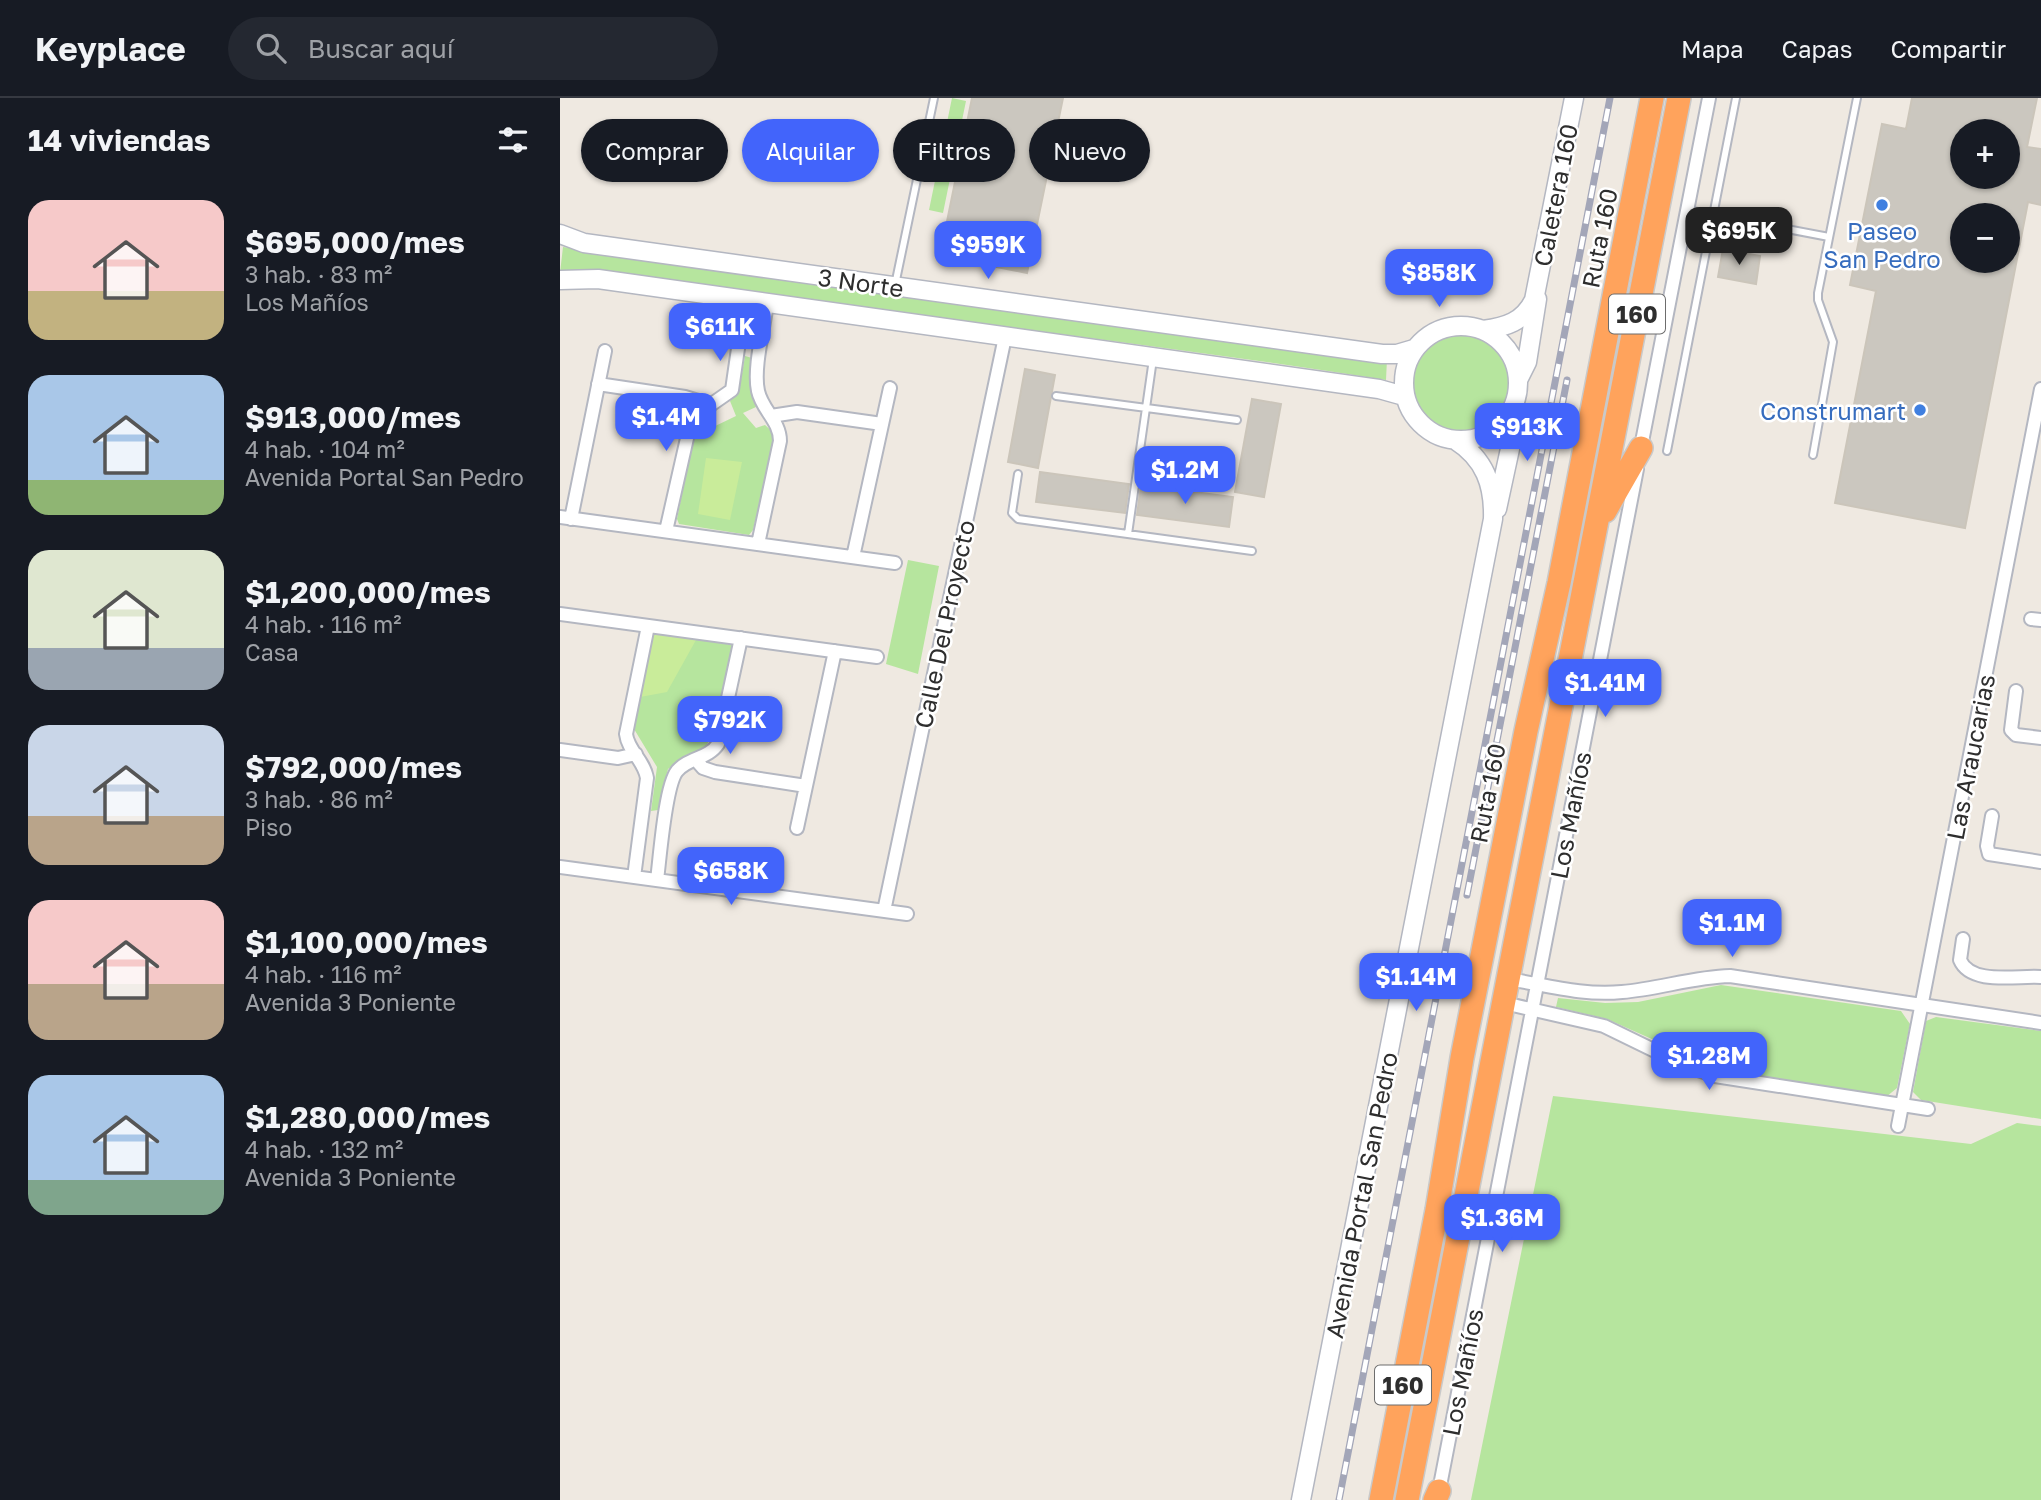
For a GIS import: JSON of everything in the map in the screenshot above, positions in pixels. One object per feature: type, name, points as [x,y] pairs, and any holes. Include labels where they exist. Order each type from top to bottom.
[{"type":"highway","name":"Ruta 160","points":[[1381,1500],[1431,1244],[1476,986],[1526,731],[1559,583],[1652,98]]},
{"type":"highway","name":"160","points":[[1408,1500],[1679,98]]},
{"type":"highway","points":[[1595,529],[1641,448]]},
{"type":"highway","points":[[1476,986],[1508,979]]},
{"type":"highway","points":[[1476,986],[1490,998],[1504,1003]]},
{"type":"street","name":"Caletera 160","points":[[1483,330],[1502,327],[1518,320],[1530,308],[1536,292],[1574,98]]},
{"type":"street","name":"Los Mañíos","points":[[1437,1497],[1709,98]]},
{"type":"street","name":"3 Norte","points":[[560,234],[584,243],[1362,352],[1397,354],[1413,349],[1422,340],[1444,327],[1470,326],[1483,330]]},
{"type":"street","name":"3 Norte","points":[[560,280],[598,279],[1379,389],[1404,396]]},
{"type":"street","name":"Caletera 160","points":[[1518,380],[1527,362],[1537,306],[1536,292]]},
{"type":"street","points":[[666,531],[688,432],[699,413],[728,395],[735,382],[745,300]]},
{"type":"street","points":[[758,544],[780,441],[779,430],[760,398],[757,384],[767,303]]},
{"type":"street","points":[[1413,349],[1404,372],[1404,396],[1408,407],[1423,426],[1444,438],[1468,440],[1492,431],[1502,422],[1515,401],[1518,380],[1517,369],[1508,350],[1483,330]]},
{"type":"street","name":"Calle Del Proyecto","points":[[884,911],[1005,337]]},
{"type":"street","points":[[605,351],[566,518],[895,563]]},
{"type":"street","points":[[598,384],[685,397],[711,405]]},
{"type":"street","points":[[853,557],[890,388]]},
{"type":"street","name":"Las Araucarias","points":[[1898,1126],[2041,389]]},
{"type":"street","name":"Avenida Portal San Pedro","points":[[1301,1500],[1493,519],[1502,494],[1516,421],[1515,401]]},
{"type":"street","points":[[771,416],[797,412],[882,424]]},
{"type":"street","name":"Avenida Portal San Pedro","points":[[1455,440],[1474,454],[1486,470],[1492,491],[1493,519]]},
{"type":"street","points":[[560,614],[877,656]]},
{"type":"street","points":[[634,877],[647,778],[644,766],[628,744],[626,734],[648,626]]},
{"type":"street","points":[[657,880],[670,785],[680,768],[710,754],[718,744],[741,638]]},
{"type":"street","points":[[797,828],[835,651]]},
{"type":"street","points":[[2016,691],[2011,730],[2016,734],[2041,738]]},
{"type":"street","points":[[560,750],[618,758],[636,754]]},
{"type":"street","points":[[696,760],[703,768],[715,772],[806,786]]},
{"type":"street","points":[[1992,816],[1987,846],[1989,854],[2041,863]]},
{"type":"street","points":[[560,867],[907,914]]},
{"type":"street","points":[[1963,939],[1961,960],[1968,971],[1983,976],[2041,977]]},
{"type":"street","points":[[1508,979],[1581,992],[1618,993],[1693,978],[1730,976],[1921,1007],[2041,1023]]},
{"type":"street","points":[[1504,1003],[1604,1027],[1715,1076],[1928,1109]]},
{"type":"lane","points":[[895,287],[934,98]]},
{"type":"lane","points":[[1667,451],[1736,98]]},
{"type":"lane","points":[[1813,455],[1833,342],[1818,300],[1857,98]]},
{"type":"lane","points":[[1687,210],[1829,237]]},
{"type":"lane","points":[[1128,534],[1153,358]]},
{"type":"lane","points":[[1056,396],[1237,420]]},
{"type":"lane","points":[[1018,474],[1013,513],[1016,518],[1252,551]]},
{"type":"green space","points":[[952,98],[966,101],[962,119],[948,119]]},
{"type":"green space","points":[[935,182],[949,182],[943,213],[929,210]]},
{"type":"green space","points":[[563,247],[1387,359],[1386,380],[585,269],[560,273]]},
{"type":"green space","points":[[1461,333],[1480,337],[1496,348],[1507,364],[1511,383],[1507,402],[1496,418],[1480,429],[1461,433],[1442,429],[1426,418],[1415,402],[1411,383],[1415,364],[1426,348],[1442,337]]},
{"type":"green space","points":[[745,356],[752,358],[750,384],[756,407],[743,413],[756,428],[765,425],[774,433],[775,439],[753,530],[749,535],[679,524],[677,519],[693,437],[701,423],[709,429],[736,416],[730,401],[739,391]]},
{"type":"green space","points":[[706,458],[742,462],[730,520],[698,514]]},
{"type":"green space","points":[[908,560],[939,566],[918,674],[886,664]]},
{"type":"green space","points":[[652,633],[733,645],[723,703],[714,731],[699,756],[684,758],[668,769],[658,810],[651,811],[657,767],[634,729]]},
{"type":"green space","points":[[652,633],[696,640],[667,692],[640,697]]},
{"type":"green space","points":[[1721,985],[1901,1011],[1910,1024],[1897,1088],[1886,1097],[1721,1070],[1607,1019],[1556,1007],[1558,998],[1605,1003],[1638,1002]]},
{"type":"green space","points":[[1936,1017],[2041,1031],[2041,1119],[1921,1100],[1913,1092],[1926,1021]]},
{"type":"green space","points":[[1553,1096],[1971,1144],[2017,1123],[2041,1126],[2041,1500],[1471,1500]]},
{"type":"building","points":[[972,98],[1063,98],[1059,119],[1029,119],[1029,182],[1046,182],[1027,273],[940,256],[955,182],[1015,182],[1015,119],[968,119]]},
{"type":"building","points":[[1912,98],[2037,98],[2027,147],[2041,149],[2041,205],[2028,202],[2020,243],[2020,203],[1950,203],[1950,273],[2014,273],[1965,528],[1835,503],[1876,291],[1850,285],[1882,124],[1906,129]]},
{"type":"building","points":[[1723,249],[1760,256],[1756,284],[1718,277]]},
{"type":"building","points":[[1025,369],[1055,375],[1038,468],[1008,462]]},
{"type":"building","points":[[1252,399],[1281,404],[1264,497],[1235,492]]},
{"type":"building","points":[[1040,472],[1129,484],[1125,513],[1036,502]]},
{"type":"building","points":[[1141,485],[1233,497],[1229,527],[1137,515]]},
{"type":"railway","points":[[1339,1500],[1610,98]]},
{"type":"railway","points":[[1467,895],[1567,380]]},
{"type":"place","name":"Paseo San Pedro","points":[[1882,205]]},
{"type":"place","name":"Construmart","points":[[1920,410]]}]
